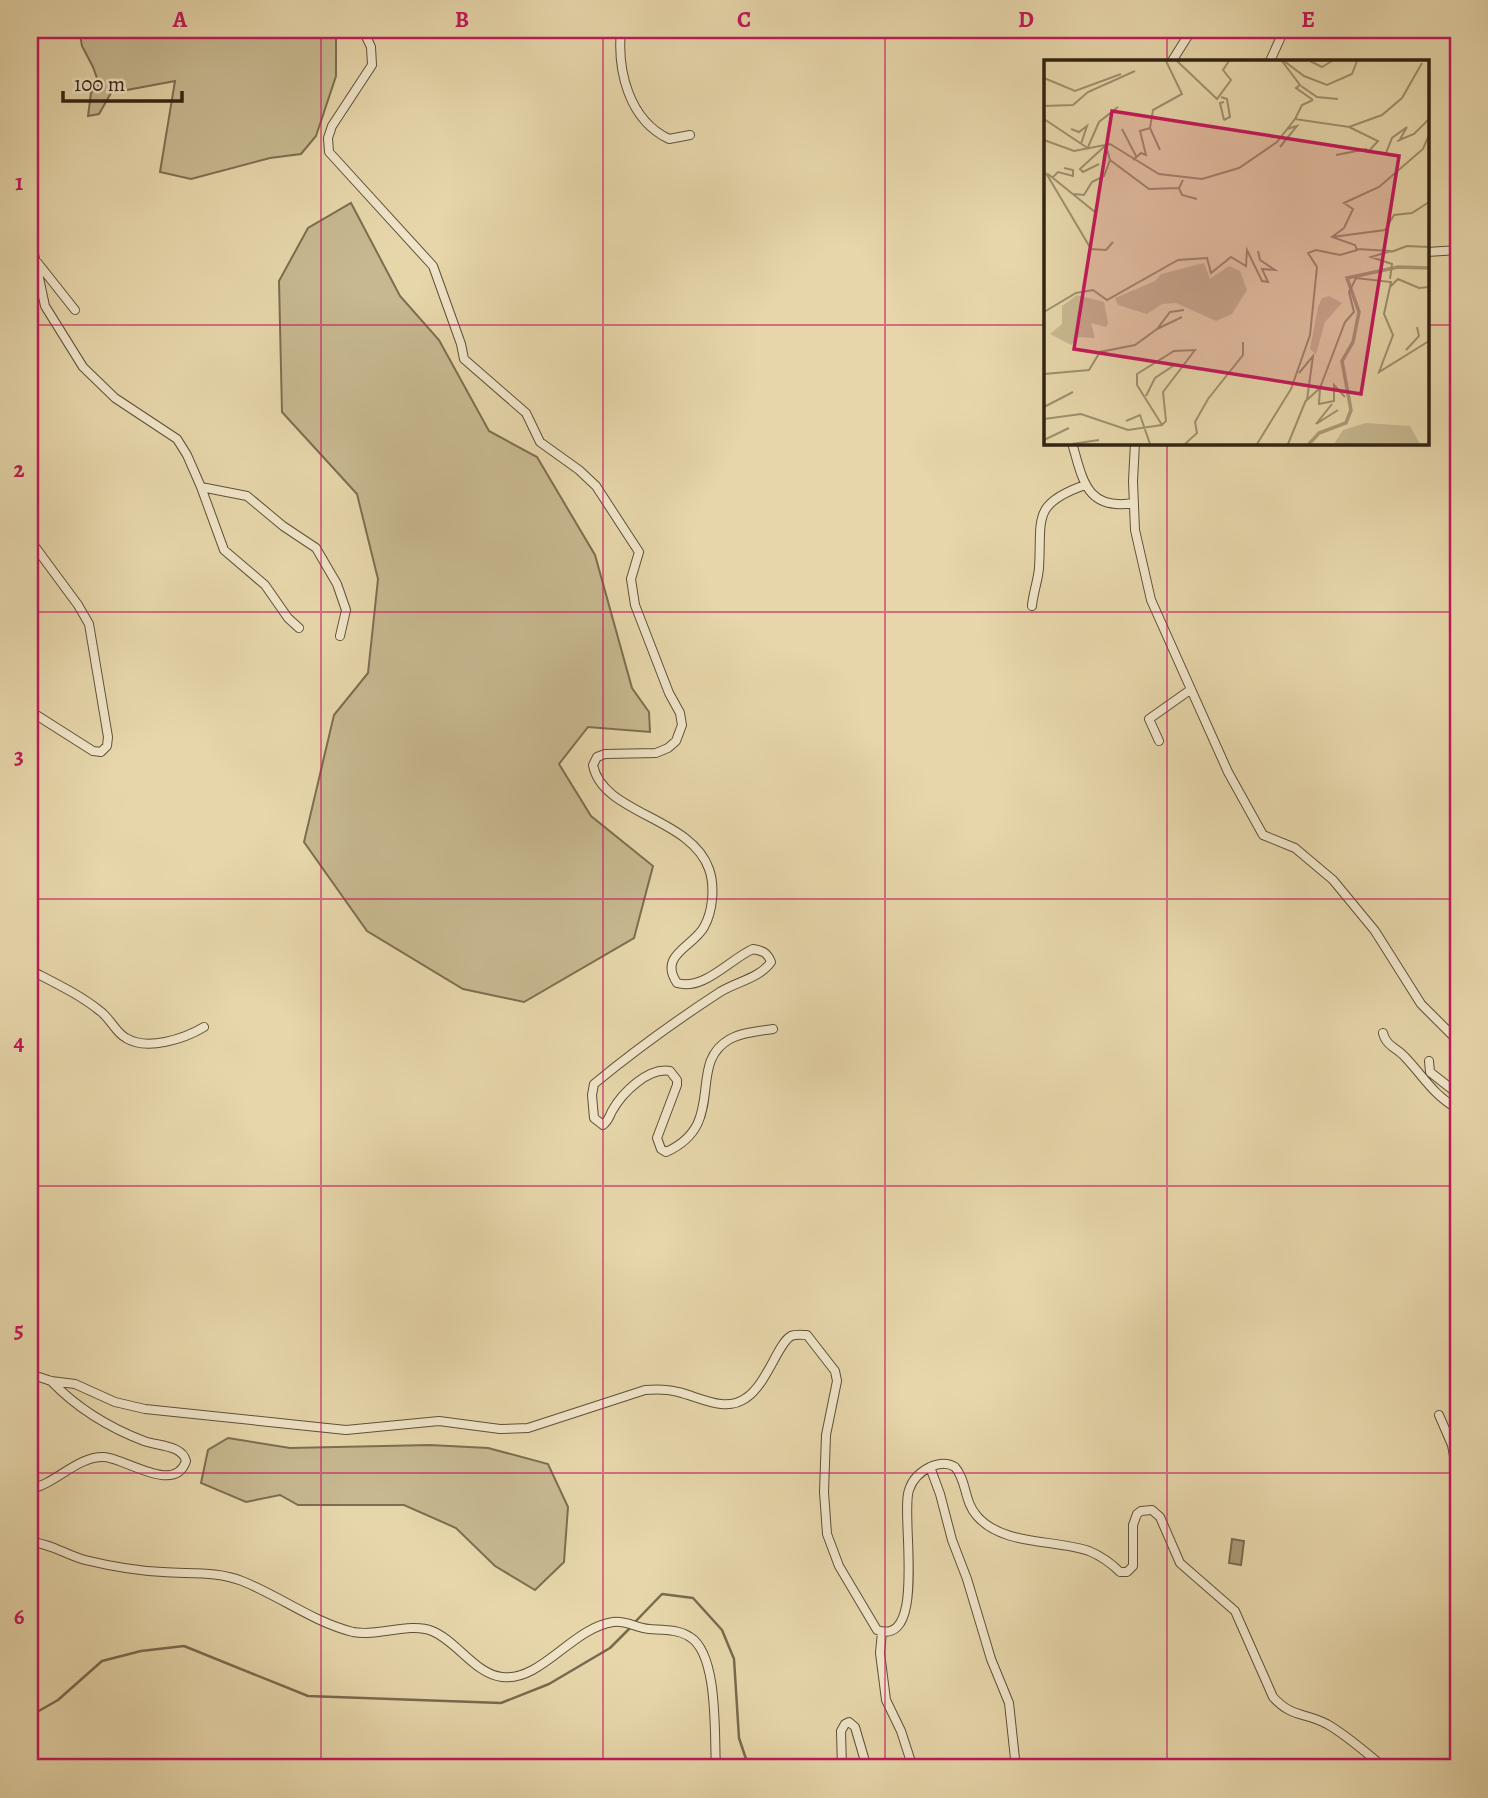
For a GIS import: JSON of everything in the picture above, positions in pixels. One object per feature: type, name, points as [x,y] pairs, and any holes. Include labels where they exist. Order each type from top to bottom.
[{"type":"street","points":[[363,30],[374,59],[332,126],[328,138],[329,152],[433,266],[464,359],[526,413],[540,442],[596,486],[639,552],[631,579],[635,605],[669,693],[680,712],[682,725],[676,741],[668,748],[656,752],[605,754],[597,757],[593,765],[595,776],[609,791],[692,842],[710,871],[712,897],[705,926],[674,958],[671,972],[677,983],[690,985],[753,949],[768,955],[771,962],[765,970],[723,990],[624,1059],[594,1084],[594,1118],[603,1125],[607,1123],[612,1111],[631,1088],[657,1070],[670,1071],[677,1080],[677,1086],[657,1138],[666,1152],[673,1149],[691,1137],[700,1122],[709,1067],[719,1048],[730,1039],[773,1029]]},
{"type":"street","points":[[621,30],[624,82],[638,111],[653,129],[669,139],[690,135]]},
{"type":"street","points":[[1169,30],[1189,34],[1216,30]]},
{"type":"street","points":[[1270,60],[1283,30]]},
{"type":"street","points":[[1173,60],[1189,34]]},
{"type":"street","points":[[30,235],[45,306],[83,368],[115,398],[177,439],[201,487],[224,550],[265,585],[288,618],[299,628]]},
{"type":"street","points":[[1428,252],[1458,250]]},
{"type":"street","points":[[35,259],[75,310]]},
{"type":"street","points":[[1072,444],[1085,485],[1103,502],[1116,506],[1134,503]]},
{"type":"street","points":[[1135,444],[1134,503],[1138,547],[1151,600],[1228,772],[1263,835],[1295,848],[1333,880],[1375,931],[1421,1004],[1458,1041]]},
{"type":"street","points":[[1031,606],[1039,571],[1039,534],[1044,512],[1054,498],[1085,485]]},
{"type":"street","points":[[201,487],[247,496],[283,526],[316,548],[337,584],[346,610],[340,636]]},
{"type":"street","points":[[30,540],[89,624],[108,737],[107,746],[101,752],[93,751],[30,711]]},
{"type":"street","points":[[1159,741],[1149,719],[1190,690]]},
{"type":"street","points":[[30,970],[102,1011],[125,1038],[144,1043],[167,1041],[192,1034],[204,1027]]},
{"type":"street","points":[[1382,1033],[1387,1044],[1403,1054],[1429,1087],[1458,1109]]},
{"type":"street","points":[[1429,1061],[1430,1072],[1458,1094]]},
{"type":"street","points":[[30,1374],[51,1381],[66,1382],[115,1402],[145,1409],[310,1428],[372,1429],[439,1421],[500,1429],[528,1428],[645,1390],[663,1389],[720,1404],[737,1403],[757,1389],[792,1335],[807,1335],[835,1371],[837,1381],[826,1435],[824,1500],[827,1534],[839,1566],[874,1627],[881,1632],[895,1630],[905,1616],[908,1587],[907,1496],[917,1476],[930,1467],[943,1463],[956,1467],[972,1509],[983,1521],[999,1531],[1087,1551],[1109,1562],[1120,1572],[1127,1572],[1133,1566],[1134,1520],[1141,1511],[1152,1510],[1160,1517],[1171,1548],[1180,1563],[1235,1611],[1273,1697],[1281,1706],[1289,1712],[1325,1723],[1385,1768]]},
{"type":"street","points":[[30,1489],[95,1458],[111,1458],[161,1476],[181,1471],[186,1461],[184,1455],[177,1450],[133,1436],[94,1416],[51,1381]]},
{"type":"street","points":[[1439,1415],[1458,1466]]},
{"type":"street","points":[[930,1467],[991,1659],[1009,1703],[1016,1768]]},
{"type":"street","points":[[30,1542],[43,1544],[82,1559],[116,1566],[232,1577],[313,1617],[355,1632],[426,1629],[439,1635],[486,1671],[505,1678],[533,1670],[578,1636],[598,1625],[623,1621],[681,1632],[699,1644],[713,1689],[716,1768]]},
{"type":"street","points":[[30,1623],[30,1633]]},
{"type":"street","points":[[881,1632],[880,1653],[886,1700],[901,1731],[913,1768]]},
{"type":"street","points":[[842,1768],[841,1731],[845,1724],[849,1723],[855,1727],[867,1768]]},
{"type":"shaded area","points":[[79,30],[336,30],[336,76],[316,136],[301,154],[270,158],[191,179],[160,172],[175,81],[111,93],[99,114],[88,116],[91,93],[99,84],[82,46]]},
{"type":"shaded area","points":[[351,203],[400,296],[439,340],[489,431],[537,457],[595,555],[632,688],[649,712],[650,732],[588,727],[559,764],[591,816],[653,866],[634,938],[524,1002],[463,989],[367,931],[304,842],[334,715],[368,673],[378,579],[357,494],[282,412],[279,281],[308,228]]},
{"type":"shaded area","points":[[228,1438],[290,1448],[430,1445],[488,1448],[548,1464],[568,1507],[564,1562],[535,1590],[495,1566],[456,1528],[404,1505],[298,1505],[280,1495],[246,1502],[201,1483],[208,1450]]},
{"type":"shaded area","points":[[1232,1539],[1244,1541],[1241,1565],[1229,1563]]},
{"type":"waterway","points":[[635,1622],[662,1594],[693,1598],[722,1630],[734,1659],[739,1738],[749,1768]]},
{"type":"waterway","points":[[30,1716],[58,1700],[102,1661],[141,1651],[184,1646],[308,1696],[501,1703],[549,1684],[610,1648],[631,1627]]}]
